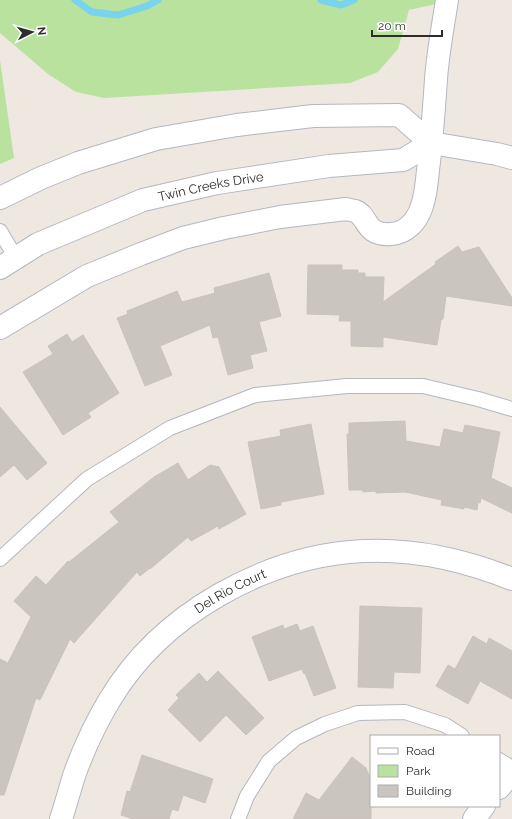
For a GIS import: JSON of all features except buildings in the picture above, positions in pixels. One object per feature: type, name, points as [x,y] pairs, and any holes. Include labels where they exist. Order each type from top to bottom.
[{"type":"street","points":[[0,328],[87,276],[183,238],[224,228],[280,217],[346,209],[356,211],[368,226],[377,233],[391,234],[405,231],[415,221],[422,206],[432,143],[436,76],[447,0]]},
{"type":"street","points":[[0,198],[41,178],[78,163],[156,139],[237,125],[313,116],[400,114],[432,143],[498,154],[512,158]]},
{"type":"street","name":"Twin Creeks Drive","points":[[8,263],[38,244],[143,200],[217,183],[330,166],[403,160],[432,143]]},
{"type":"street","name":"Del Rio Court","points":[[62,819],[76,772],[89,742],[109,702],[128,673],[147,651],[176,623],[188,614],[233,587],[282,566],[309,558],[366,551],[396,551],[426,554],[484,568],[512,580]]},
{"type":"street","points":[[500,787],[512,772]]},
{"type":"street","points":[[474,819],[483,807]]},
{"type":"lane","points":[[0,231],[8,263]]},
{"type":"lane","points":[[0,559],[87,479],[170,428],[255,395],[347,386],[423,386],[512,409]]},
{"type":"lane","points":[[238,819],[246,796],[269,761],[296,738],[325,724],[358,713],[405,712],[445,725],[460,735]]},
{"type":"lane","points":[[500,761],[512,768]]},
{"type":"green space","points":[[0,0],[455,0],[409,10],[398,49],[378,72],[350,83],[104,98],[76,92],[48,74],[0,33]]},
{"type":"green space","points":[[0,60],[14,158],[0,164]]},
{"type":"waterway","points":[[75,0],[92,12],[118,15],[147,6],[158,0]]},
{"type":"waterway","points":[[321,0],[341,5],[354,0]]}]
